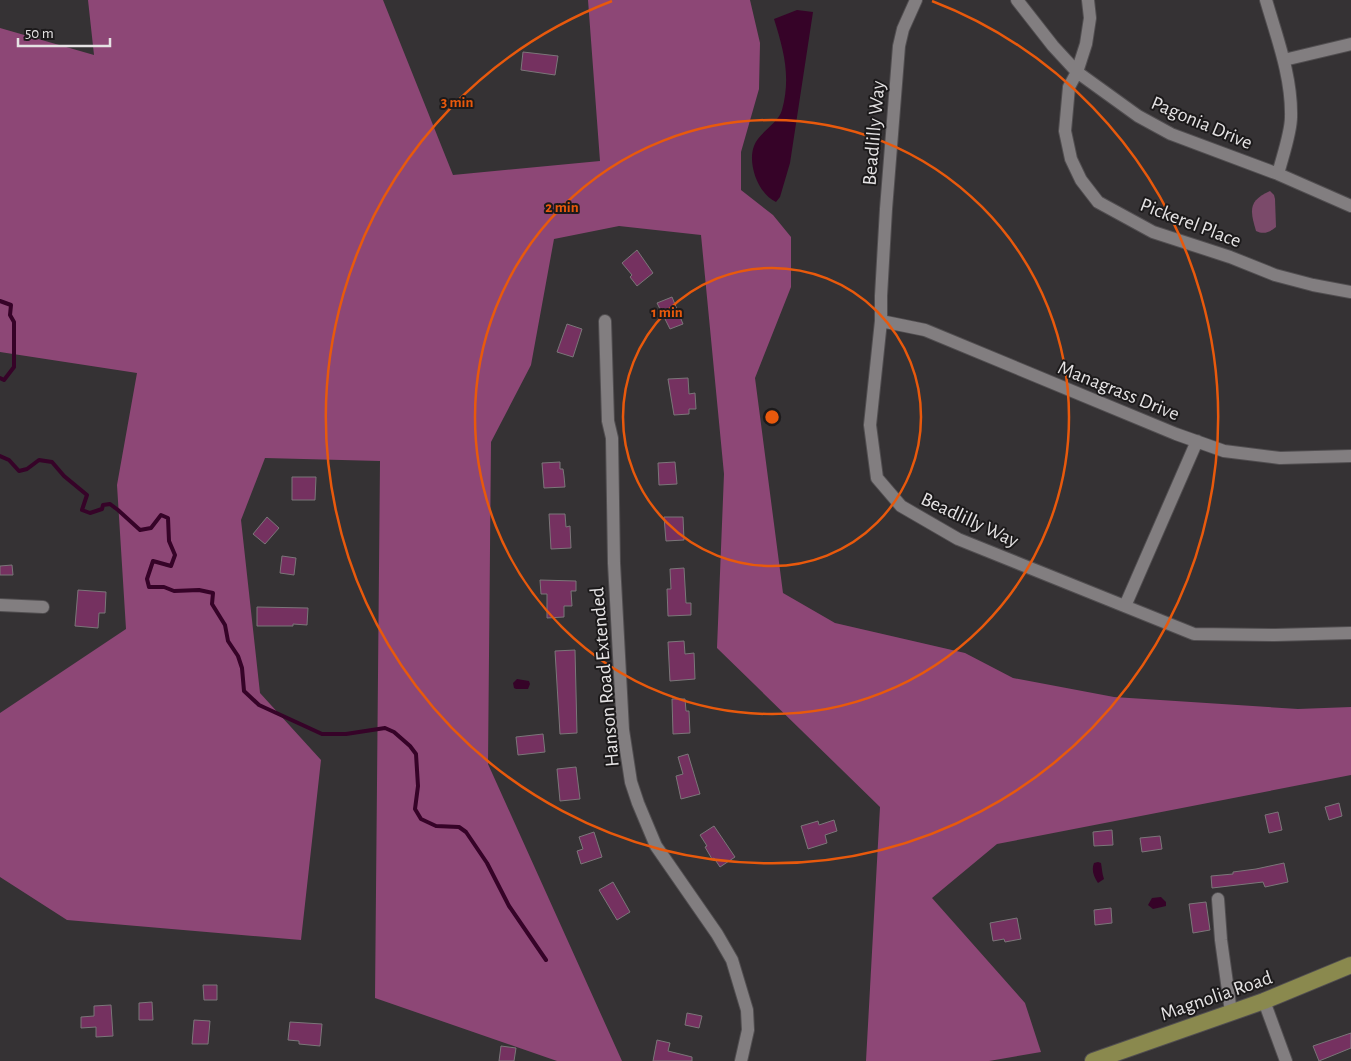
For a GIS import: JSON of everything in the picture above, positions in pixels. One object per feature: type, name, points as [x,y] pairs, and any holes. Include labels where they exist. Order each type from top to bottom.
[{"type":"main road","name":"Magnolia Road","points":[[1093,1061],[1264,1001],[1351,965]]},
{"type":"street","name":"Beadlilly Way","points":[[916,0],[903,29],[899,46],[886,209],[881,321],[870,426],[877,478],[901,506],[958,539],[1194,634],[1351,634]]},
{"type":"street","name":"Pagonia Drive","points":[[1017,0],[1053,46],[1077,72],[1138,116],[1170,134],[1278,174],[1351,206]]},
{"type":"street","name":"Pickerel Place","points":[[1088,0],[1090,18],[1086,44],[1077,72],[1069,87],[1065,131],[1070,159],[1081,180],[1098,202],[1153,232],[1230,257],[1275,275],[1351,292]]},
{"type":"street","points":[[1266,0],[1284,60],[1290,92],[1292,119],[1278,174]]},
{"type":"street","points":[[1284,60],[1351,44]]},
{"type":"street","name":"Managrass Drive","points":[[881,321],[925,330],[1197,442],[1224,451],[1280,458],[1351,456]]},
{"type":"street","name":"Hanson Road Extended","points":[[605,322],[608,421],[612,438],[614,573],[624,730],[631,782],[656,846],[717,934],[732,960],[747,1010],[748,1030],[741,1061]]},
{"type":"street","points":[[1125,606],[1197,442]]},
{"type":"street","points":[[0,605],[43,607]]},
{"type":"street","points":[[1218,899],[1221,940],[1231,1012]]},
{"type":"street","points":[[1264,1001],[1286,1061]]},
{"type":"shaded area","points":[[88,0],[383,0],[453,175],[600,161],[588,0],[750,0],[760,43],[759,89],[741,152],[741,190],[773,215],[791,237],[791,287],[755,378],[783,593],[835,623],[965,653],[1013,678],[1114,697],[1298,709],[1351,707],[1351,775],[997,844],[932,898],[1025,1003],[1041,1052],[989,1061],[866,1061],[880,807],[717,648],[724,474],[701,235],[619,226],[554,239],[531,365],[491,442],[488,764],[622,1061],[557,1061],[375,998],[380,461],[265,458],[241,520],[260,693],[321,760],[301,940],[67,920],[0,877],[0,713],[126,629],[117,485],[137,373],[0,352],[0,28],[94,55]]},
{"type":"shaded area","points":[[797,10],[813,12],[790,163],[780,197],[776,202],[764,193],[756,178],[753,170],[752,153],[756,141],[780,115],[785,98],[785,64],[774,19]]},
{"type":"shaded area","points":[[1270,191],[1275,199],[1276,227],[1262,233],[1256,231],[1252,207],[1258,199]]},
{"type":"shaded area","points":[[517,679],[529,681],[528,689],[514,688],[513,683]]},
{"type":"shaded area","points":[[1094,863],[1101,863],[1104,879],[1098,883],[1094,876],[1093,868]]},
{"type":"shaded area","points":[[1161,897],[1166,902],[1166,906],[1153,909],[1148,905],[1152,898]]},
{"type":"building","points":[[523,52],[558,56],[555,75],[521,70]]},
{"type":"building","points":[[637,250],[653,273],[637,286],[630,277],[632,275],[622,263]]},
{"type":"building","points":[[672,297],[683,324],[670,329],[657,303]]},
{"type":"building","points":[[567,324],[582,329],[573,357],[557,352]]},
{"type":"building","points":[[688,378],[689,394],[695,393],[696,409],[689,409],[689,414],[674,415],[668,379]]},
{"type":"building","points":[[560,462],[560,469],[563,469],[565,487],[544,488],[542,463]]},
{"type":"building","points":[[675,462],[677,484],[659,485],[658,463]]},
{"type":"building","points":[[292,477],[316,477],[315,500],[292,500]]},
{"type":"building","points":[[549,514],[565,514],[566,527],[570,526],[571,548],[551,549]]},
{"type":"building","points":[[267,517],[279,528],[265,544],[253,534]]},
{"type":"building","points":[[664,517],[683,517],[684,540],[666,541]]},
{"type":"building","points":[[282,556],[296,558],[294,575],[280,573]]},
{"type":"building","points":[[12,565],[13,575],[0,575],[0,566]]},
{"type":"building","points":[[684,568],[686,603],[691,603],[691,615],[668,616],[667,589],[671,589],[670,569]]},
{"type":"building","points":[[540,580],[576,581],[576,591],[571,591],[572,606],[564,606],[564,617],[547,618],[547,594],[541,594]]},
{"type":"building","points":[[78,590],[106,592],[105,613],[99,613],[98,628],[75,626]]},
{"type":"building","points":[[257,607],[308,608],[307,625],[257,626]]},
{"type":"building","points":[[684,641],[685,654],[694,653],[695,679],[670,681],[668,642]]},
{"type":"building","points":[[575,650],[577,733],[560,734],[555,651]]},
{"type":"building","points":[[672,699],[685,699],[686,711],[689,711],[690,733],[673,734]]},
{"type":"building","points":[[543,734],[545,752],[518,755],[516,737]]},
{"type":"building","points":[[688,754],[700,794],[681,799],[676,776],[683,774],[678,757]]},
{"type":"building","points":[[576,767],[580,799],[560,801],[557,769]]},
{"type":"building","points":[[1339,803],[1342,816],[1329,820],[1325,807]]},
{"type":"building","points":[[1278,812],[1282,830],[1269,833],[1265,815]]},
{"type":"building","points":[[834,820],[837,831],[825,835],[827,843],[808,849],[801,826],[818,821],[819,825]]},
{"type":"building","points":[[714,826],[735,857],[720,867],[714,858],[712,859],[700,835]]},
{"type":"building","points":[[1112,830],[1113,845],[1094,846],[1093,832]]},
{"type":"building","points":[[594,832],[602,857],[581,864],[577,851],[583,849],[579,837]]},
{"type":"building","points":[[1160,836],[1162,849],[1142,852],[1140,838]]},
{"type":"building","points":[[1284,863],[1288,882],[1265,887],[1263,882],[1212,888],[1211,876],[1233,874],[1233,872]]},
{"type":"building","points":[[613,882],[630,912],[617,920],[599,890]]},
{"type":"building","points":[[1206,902],[1210,930],[1193,933],[1189,904]]},
{"type":"building","points":[[1111,908],[1112,923],[1095,925],[1094,910]]},
{"type":"building","points":[[1017,918],[1021,939],[1005,942],[1004,939],[993,941],[990,923]]},
{"type":"building","points":[[203,985],[217,985],[217,1000],[204,1000]]},
{"type":"building","points":[[152,1002],[153,1020],[139,1020],[139,1003]]},
{"type":"building","points":[[111,1005],[113,1036],[96,1037],[96,1027],[81,1028],[81,1017],[94,1016],[94,1006]]},
{"type":"building","points":[[687,1013],[702,1016],[699,1028],[685,1025]]},
{"type":"building","points":[[194,1020],[210,1021],[208,1044],[192,1044]]},
{"type":"building","points":[[290,1022],[322,1024],[320,1046],[299,1044],[299,1041],[288,1040]]},
{"type":"building","points":[[1351,1033],[1351,1048],[1319,1061],[1313,1046]]},
{"type":"building","points":[[657,1040],[670,1043],[668,1051],[692,1057],[692,1061],[653,1061]]},
{"type":"building","points":[[501,1046],[516,1048],[514,1061],[499,1061]]},
{"type":"waterway","points":[[0,301],[11,305],[10,315],[14,322],[14,367],[4,380],[0,378]]},
{"type":"waterway","points":[[0,456],[9,460],[19,471],[27,469],[39,460],[52,462],[64,476],[87,495],[82,510],[90,513],[102,509],[103,505],[110,504],[140,530],[151,528],[161,515],[168,518],[169,541],[175,555],[171,566],[153,561],[147,579],[149,587],[164,587],[174,591],[199,590],[213,593],[212,604],[225,625],[228,641],[238,656],[242,668],[244,691],[259,705],[322,734],[346,734],[385,728],[394,732],[410,746],[416,754],[418,786],[415,809],[421,819],[436,826],[459,827],[466,832],[487,863],[509,906],[546,960]]}]
